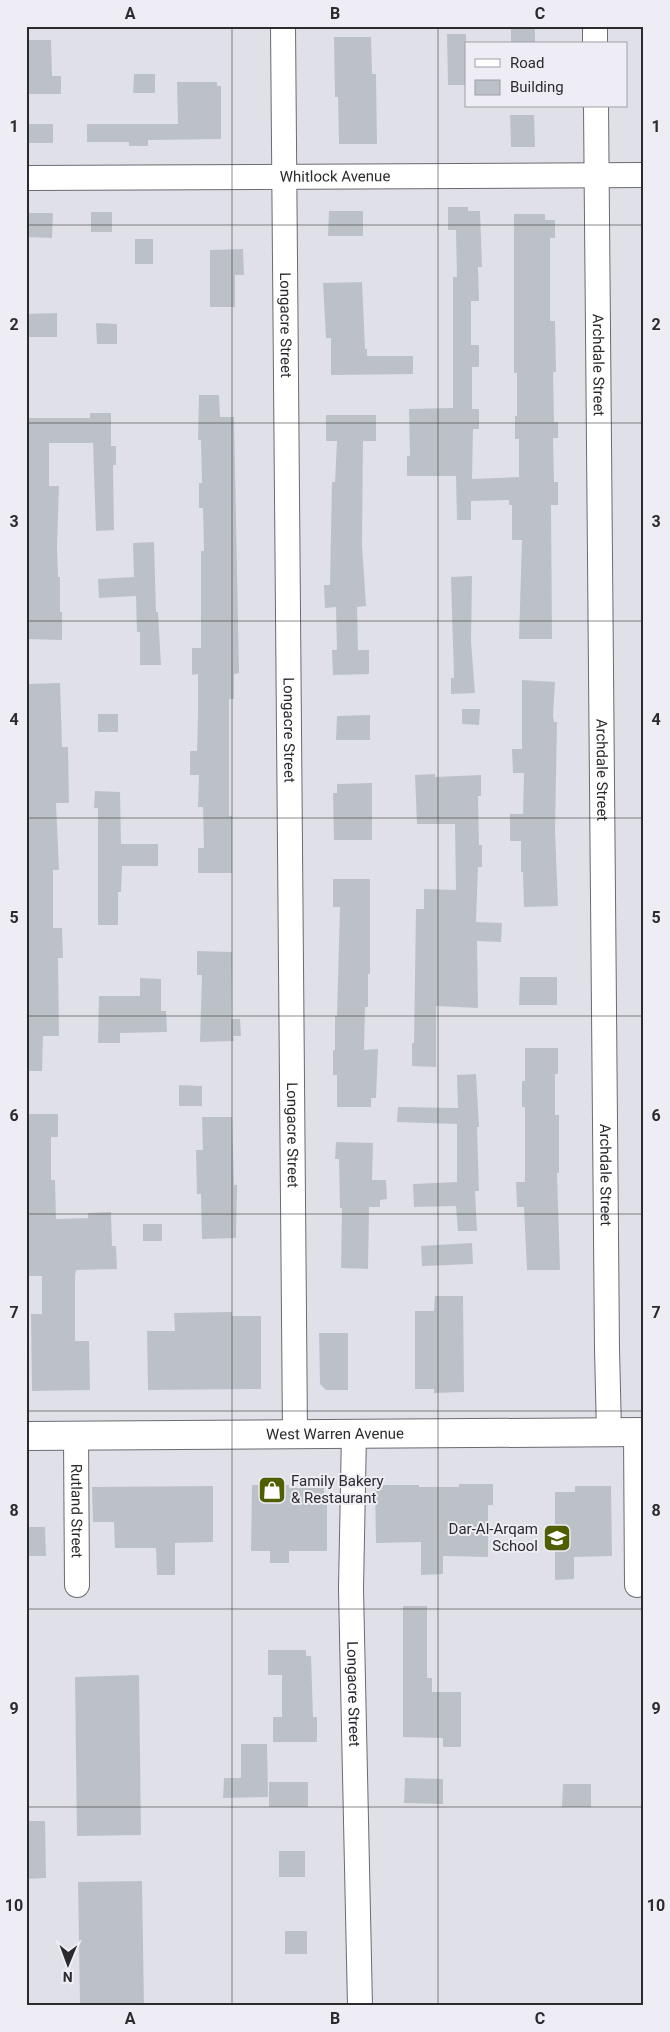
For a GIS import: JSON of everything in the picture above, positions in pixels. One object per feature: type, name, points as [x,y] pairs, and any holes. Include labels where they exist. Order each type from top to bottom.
[{"type":"main road","name":"West Warren Avenue","points":[[26,1436],[640,1432]]},
{"type":"street","name":"Longacre Street","points":[[283,26],[295,1434]]},
{"type":"street","points":[[595,26],[595,42]]},
{"type":"street","name":"Archdale Street","points":[[596,108],[609,1432]]},
{"type":"street","name":"Whitlock Avenue","points":[[26,178],[644,175]]},
{"type":"street","points":[[637,1585],[640,1432]]},
{"type":"street","name":"Longacre Street","points":[[354,1433],[352,1589],[360,2006]]},
{"type":"street","name":"Rutland Street","points":[[76,1436],[76,1585]]},
{"type":"building","points":[[511,26],[535,26],[535,42],[511,42]]},
{"type":"building","points":[[447,34],[466,34],[465,85],[448,85]]},
{"type":"building","points":[[334,37],[371,37],[372,74],[376,74],[377,144],[339,144],[338,97],[335,97]]},
{"type":"building","points":[[26,40],[51,40],[52,76],[61,76],[61,94],[26,94]]},
{"type":"building","points":[[134,74],[155,74],[155,93],[133,93]]},
{"type":"building","points":[[177,82],[217,82],[217,86],[221,86],[221,139],[148,140],[148,146],[129,146],[129,142],[87,142],[87,124],[178,124]]},
{"type":"building","points":[[510,115],[534,115],[535,147],[511,147]]},
{"type":"building","points":[[26,124],[53,124],[53,143],[26,143]]},
{"type":"building","points":[[448,207],[468,207],[468,211],[480,211],[482,267],[478,267],[479,301],[471,301],[471,345],[479,345],[479,367],[472,367],[472,409],[479,409],[479,429],[473,429],[472,479],[519,477],[519,439],[515,439],[517,373],[514,373],[514,214],[545,214],[545,220],[555,220],[555,238],[550,238],[550,321],[555,321],[556,372],[553,372],[554,422],[558,422],[558,438],[553,438],[554,482],[558,482],[558,505],[551,505],[552,639],[519,639],[522,540],[512,540],[512,505],[509,505],[509,500],[471,501],[471,520],[457,520],[456,476],[407,476],[407,456],[410,456],[409,409],[453,408],[453,277],[457,277],[456,230],[448,230]]},
{"type":"building","points":[[329,211],[363,211],[363,236],[328,236]]},
{"type":"building","points":[[91,212],[112,212],[112,232],[91,232]]},
{"type":"building","points":[[26,213],[53,213],[52,238],[26,237]]},
{"type":"building","points":[[135,239],[153,239],[153,264],[135,264]]},
{"type":"building","points":[[243,249],[244,275],[235,275],[235,307],[210,307],[210,250]]},
{"type":"building","points":[[362,282],[365,349],[367,349],[367,356],[413,356],[413,374],[331,375],[331,338],[326,338],[323,283]]},
{"type":"building","points":[[57,313],[57,337],[26,337],[26,314]]},
{"type":"building","points":[[96,323],[117,324],[117,344],[97,344]]},
{"type":"building","points":[[199,395],[219,395],[220,417],[234,417],[239,673],[234,674],[234,699],[229,699],[229,816],[232,816],[232,873],[198,873],[198,848],[204,848],[203,807],[198,807],[199,775],[190,775],[190,751],[197,751],[198,716],[198,674],[192,675],[192,648],[201,648],[201,551],[204,551],[203,508],[199,508],[199,483],[202,483],[201,440],[198,440]]},
{"type":"building","points":[[90,413],[111,413],[111,446],[116,446],[116,465],[113,465],[114,530],[96,531],[93,443],[49,443],[49,486],[59,486],[57,547],[58,577],[60,577],[60,612],[62,612],[62,640],[26,639],[26,418],[90,418]]},
{"type":"building","points":[[326,415],[376,415],[376,441],[363,441],[362,545],[366,606],[357,607],[358,650],[369,650],[369,674],[333,675],[332,650],[337,650],[336,607],[325,608],[324,585],[330,585],[332,482],[335,482],[337,441],[326,441]]},
{"type":"building","points":[[154,542],[156,612],[158,612],[161,665],[140,665],[140,632],[137,632],[136,596],[99,598],[98,579],[134,577],[133,543]]},
{"type":"building","points":[[472,576],[471,642],[475,693],[451,694],[451,678],[454,678],[451,577]]},
{"type":"building","points":[[522,680],[555,682],[553,715],[554,722],[557,722],[555,831],[558,906],[524,907],[521,841],[510,841],[510,814],[523,814],[524,773],[513,773],[512,749],[522,749]]},
{"type":"building","points":[[60,683],[62,747],[68,747],[69,803],[56,803],[59,870],[53,870],[53,928],[62,928],[63,958],[58,958],[59,1036],[43,1036],[42,1071],[26,1071],[26,981],[28,981],[26,684]]},
{"type":"building","points":[[462,709],[480,709],[479,725],[462,724]]},
{"type":"building","points":[[98,714],[118,714],[118,732],[98,732]]},
{"type":"building","points":[[370,715],[370,740],[336,740],[337,716]]},
{"type":"building","points":[[435,774],[435,777],[481,775],[481,796],[478,796],[479,845],[482,845],[482,867],[478,867],[476,922],[502,923],[501,942],[477,941],[478,1008],[436,1006],[436,1067],[412,1066],[416,909],[424,909],[424,889],[456,890],[455,824],[417,824],[415,775]]},
{"type":"building","points":[[372,783],[372,840],[334,840],[333,793],[337,793],[337,784]]},
{"type":"building","points":[[95,791],[120,792],[121,844],[158,844],[158,866],[122,866],[121,892],[118,892],[118,925],[98,925],[98,808],[94,808]]},
{"type":"building","points":[[333,879],[370,879],[370,974],[368,974],[368,1007],[365,1007],[364,1050],[378,1049],[376,1098],[371,1098],[371,1107],[337,1107],[337,1075],[333,1075],[333,1050],[335,1050],[335,1016],[337,1016],[340,907],[333,907]]},
{"type":"building","points":[[197,951],[232,952],[231,1019],[240,1019],[241,1036],[233,1036],[234,1041],[200,1042],[202,975],[197,975]]},
{"type":"building","points":[[520,977],[557,977],[557,1005],[519,1005]]},
{"type":"building","points":[[140,978],[161,979],[161,1011],[166,1011],[167,1032],[120,1033],[120,1043],[98,1043],[99,996],[140,996]]},
{"type":"building","points":[[525,1048],[558,1048],[558,1074],[555,1074],[555,1115],[559,1115],[559,1173],[557,1173],[560,1270],[527,1270],[524,1207],[517,1207],[516,1182],[525,1182],[525,1107],[522,1107],[522,1081],[525,1081]]},
{"type":"building","points":[[476,1074],[479,1127],[477,1127],[479,1191],[475,1191],[477,1231],[458,1231],[456,1206],[414,1207],[413,1184],[457,1182],[457,1124],[397,1122],[398,1107],[458,1108],[457,1075]]},
{"type":"building","points":[[179,1085],[202,1086],[202,1106],[179,1106]]},
{"type":"building","points":[[26,1114],[58,1114],[58,1137],[51,1137],[51,1180],[55,1180],[56,1219],[88,1218],[88,1213],[111,1212],[112,1246],[116,1246],[117,1269],[76,1270],[75,1276],[75,1341],[89,1341],[90,1390],[32,1391],[31,1314],[42,1314],[42,1276],[26,1276]]},
{"type":"building","points":[[202,1117],[232,1117],[234,1185],[237,1185],[236,1238],[202,1239],[201,1194],[197,1194],[196,1150],[203,1150]]},
{"type":"building","points":[[336,1142],[373,1143],[372,1180],[386,1180],[387,1199],[380,1200],[380,1207],[369,1207],[368,1269],[341,1268],[342,1208],[340,1208],[339,1159],[335,1159]]},
{"type":"building","points":[[143,1224],[162,1224],[162,1241],[143,1241]]},
{"type":"building","points":[[472,1243],[473,1264],[422,1266],[421,1246]]},
{"type":"building","points":[[435,1296],[463,1296],[464,1392],[434,1393],[434,1389],[415,1389],[415,1311],[434,1311]]},
{"type":"building","points":[[232,1312],[232,1316],[261,1316],[261,1389],[148,1390],[147,1331],[175,1331],[174,1313]]},
{"type":"building","points":[[319,1333],[348,1333],[348,1390],[326,1390],[320,1384]]},
{"type":"building","points":[[459,1484],[493,1484],[493,1505],[488,1505],[488,1557],[443,1556],[443,1574],[421,1575],[421,1542],[376,1543],[375,1485],[459,1487]]},
{"type":"building","points":[[252,1485],[289,1485],[289,1488],[324,1488],[324,1497],[327,1497],[327,1551],[289,1551],[289,1563],[270,1563],[270,1551],[251,1551]]},
{"type":"building","points":[[213,1486],[213,1542],[175,1543],[175,1575],[157,1575],[156,1548],[115,1548],[114,1522],[93,1522],[92,1487]]},
{"type":"building","points":[[575,1486],[611,1486],[612,1556],[574,1557],[574,1579],[555,1580],[555,1492],[575,1492]]},
{"type":"building","points":[[26,1527],[45,1527],[46,1556],[26,1556]]},
{"type":"building","points":[[403,1606],[427,1606],[427,1678],[432,1678],[432,1692],[461,1692],[461,1747],[443,1747],[443,1738],[403,1737]]},
{"type":"building","points":[[268,1650],[306,1650],[306,1656],[311,1656],[313,1717],[317,1717],[317,1742],[273,1742],[273,1717],[282,1717],[282,1675],[268,1675]]},
{"type":"building","points":[[139,1675],[141,1835],[77,1836],[75,1677]]},
{"type":"building","points":[[241,1744],[267,1744],[268,1797],[223,1798],[224,1778],[241,1778]]},
{"type":"building","points":[[405,1778],[443,1779],[443,1804],[404,1803]]},
{"type":"building","points":[[269,1782],[308,1782],[308,1807],[269,1807]]},
{"type":"building","points":[[563,1784],[591,1784],[591,1807],[562,1807]]},
{"type":"building","points":[[26,1821],[45,1821],[46,1878],[26,1879]]},
{"type":"building","points":[[279,1851],[305,1851],[305,1877],[279,1877]]},
{"type":"building","points":[[142,1881],[144,2006],[80,2006],[78,1882]]},
{"type":"building","points":[[285,1931],[307,1931],[307,1954],[285,1954]]},
{"type":"place","name":"Family Bakery & Restaurant","points":[[272,1490]]},
{"type":"place","name":"Dar-Al-Arqam School","points":[[557,1538]]}]
